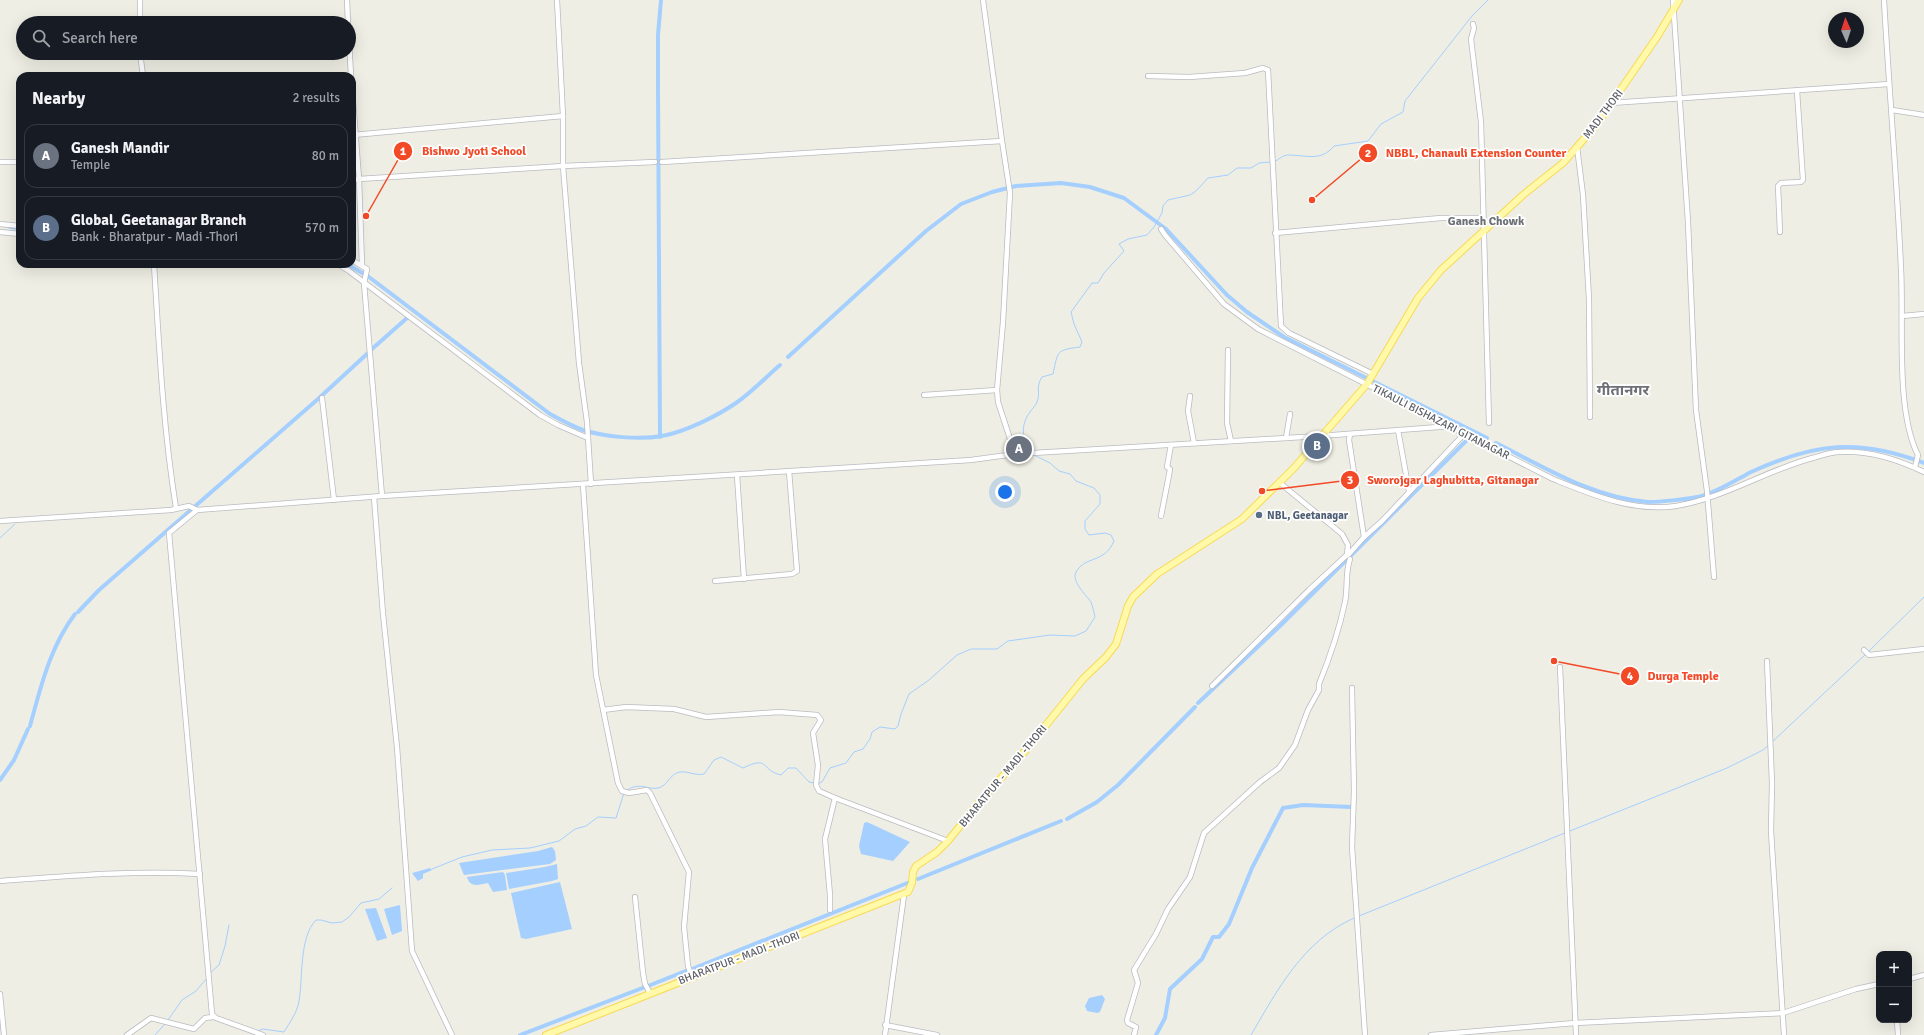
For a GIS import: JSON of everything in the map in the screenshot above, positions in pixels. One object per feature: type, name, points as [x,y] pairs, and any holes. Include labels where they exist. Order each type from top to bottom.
[{"type":"main road","name":"MADI THORI","points":[[1370,380],[1418,298],[1441,270],[1484,230],[1563,162],[1597,124],[1657,38],[1674,3],[1679,0]]},
{"type":"main road","name":"BHARATPUR - MADI -THORI","points":[[546,1035],[829,922],[904,895],[911,888],[913,872],[916,866],[938,852],[948,841],[976,806],[1026,750],[1083,679],[1106,657],[1116,644],[1128,606],[1133,597],[1157,574],[1242,519],[1280,483],[1370,380]]},
{"type":"street","points":[[140,0],[140,16]]},
{"type":"street","points":[[346,0],[347,16]]},
{"type":"street","points":[[557,0],[563,116],[563,166],[579,363],[588,436],[591,484]]},
{"type":"street","points":[[983,0],[1009,187],[1003,322],[997,390],[998,402],[1015,454]]},
{"type":"street","points":[[1884,0],[1892,110],[1902,316],[1904,396],[1913,444],[1918,455],[1915,465]]},
{"type":"street","points":[[1674,3],[1688,222],[1696,410],[1708,499],[1714,577]]},
{"type":"street","points":[[1473,24],[1474,28],[1471,39],[1481,122],[1489,424]]},
{"type":"street","points":[[141,60],[142,72]]},
{"type":"street","points":[[350,60],[351,72]]},
{"type":"street","points":[[1148,76],[1190,78],[1267,68],[1281,326],[1290,333],[1370,380]]},
{"type":"street","points":[[1611,103],[1889,84]]},
{"type":"street","points":[[1780,232],[1778,186],[1781,183],[1801,182],[1803,180],[1797,91]]},
{"type":"street","points":[[1892,110],[1924,115]]},
{"type":"street","points":[[356,135],[563,116]]},
{"type":"street","points":[[662,162],[1002,141]]},
{"type":"street","points":[[1577,147],[1583,195],[1589,299],[1590,417]]},
{"type":"street","points":[[356,153],[359,179],[362,265]]},
{"type":"street","points":[[0,162],[16,162]]},
{"type":"street","points":[[356,179],[563,166],[655,162]]},
{"type":"street","points":[[1275,233],[1441,218],[1483,218]]},
{"type":"street","points":[[0,224],[16,226]]},
{"type":"street","name":"TIKAULI BISHAZARI GITANAGAR","points":[[1161,229],[1165,236],[1224,304],[1258,330],[1370,380],[1452,426],[1553,479],[1596,497],[1638,506],[1674,506],[1708,499],[1792,463],[1838,452],[1868,453],[1915,465],[1924,472]]},
{"type":"street","points":[[0,232],[16,234]]},
{"type":"street","points":[[356,262],[367,270],[364,280],[382,496]]},
{"type":"street","points":[[154,268],[163,404],[168,455],[176,508]]},
{"type":"street","points":[[345,268],[364,280],[540,415],[558,425],[588,436]]},
{"type":"street","points":[[1902,316],[1924,314]]},
{"type":"street","points":[[1228,350],[1227,423],[1231,441]]},
{"type":"street","points":[[924,395],[997,390]]},
{"type":"street","points":[[1190,396],[1188,411],[1194,443]]},
{"type":"street","points":[[322,398],[334,500]]},
{"type":"street","points":[[1286,438],[1290,414]]},
{"type":"street","points":[[0,521],[170,510],[189,506],[196,509],[382,496],[584,485],[971,460],[1042,452],[1320,436],[1452,426]]},
{"type":"street","points":[[1398,430],[1409,491]]},
{"type":"street","points":[[1212,686],[1309,590],[1382,521],[1465,433]]},
{"type":"street","points":[[1350,434],[1349,440],[1364,537]]},
{"type":"street","points":[[1161,516],[1170,470],[1167,466],[1171,445]]},
{"type":"street","points":[[715,581],[792,574],[797,571],[789,471]]},
{"type":"street","points":[[737,475],[744,579]]},
{"type":"street","points":[[1280,483],[1342,534],[1348,544],[1347,555],[1350,552]]},
{"type":"street","points":[[584,485],[596,676],[618,783],[622,790],[629,793],[647,790],[650,793],[689,872],[684,927],[688,966],[692,977]]},
{"type":"street","points":[[374,497],[408,874],[412,951],[452,1035]]},
{"type":"street","points":[[196,509],[169,533],[213,1017]]},
{"type":"street","points":[[1134,1035],[1136,1027],[1128,1023],[1127,1020],[1138,983],[1134,970],[1156,934],[1168,909],[1190,877],[1204,833],[1260,782],[1279,768],[1295,745],[1308,710],[1319,690],[1319,684],[1333,650],[1345,600],[1347,566],[1350,559]]},
{"type":"street","points":[[1864,650],[1869,655],[1924,649]]},
{"type":"street","points":[[1767,660],[1772,783],[1771,831],[1784,1035]]},
{"type":"street","points":[[1560,667],[1576,1035]]},
{"type":"street","points":[[1352,688],[1354,791],[1352,847],[1365,1035]]},
{"type":"street","points":[[603,710],[626,707],[674,709],[706,717],[779,712],[817,716],[821,720],[813,733],[812,738],[818,766],[816,785],[819,791],[948,841]]},
{"type":"street","points":[[830,910],[825,839],[835,798]]},
{"type":"street","points":[[0,881],[126,872],[160,871],[200,874]]},
{"type":"street","points":[[885,1035],[885,1024],[904,895]]},
{"type":"street","points":[[636,897],[643,973],[645,984],[650,993]]},
{"type":"street","points":[[1912,978],[1924,975]]},
{"type":"street","points":[[1431,1035],[1575,1023],[1783,1012],[1856,989],[1876,985]]},
{"type":"street","points":[[0,994],[4,1035]]},
{"type":"street","points":[[127,1035],[152,1018],[194,1029],[205,1018],[213,1017],[253,1030],[263,1035]]},
{"type":"street","points":[[1897,1023],[1898,1035]]},
{"type":"street","points":[[885,1024],[937,1035]]},
{"type":"water","points":[[867,822],[910,842],[893,861],[861,854],[859,846],[864,823]]},
{"type":"water","points":[[552,847],[555,851],[556,860],[550,864],[464,875],[459,863],[538,851]]},
{"type":"water","points":[[557,864],[558,879],[509,889],[506,873]]},
{"type":"water","points":[[430,868],[432,870],[423,874],[423,878],[418,881],[412,873]]},
{"type":"water","points":[[503,872],[505,875],[507,890],[493,892],[488,883],[475,885],[470,883],[467,877]]},
{"type":"water","points":[[560,882],[572,929],[526,939],[521,938],[511,893]]},
{"type":"water","points":[[400,905],[402,931],[392,935],[384,909]]},
{"type":"water","points":[[376,908],[387,938],[377,941],[365,909]]},
{"type":"water","points":[[1102,995],[1105,999],[1100,1012],[1097,1013],[1087,1011],[1085,1006],[1089,998]]},
{"type":"waterway","points":[[660,437],[658,35],[661,0]]},
{"type":"waterway","points":[[1274,162],[1286,155],[1318,156],[1329,151],[1334,146],[1368,141],[1381,124],[1403,112],[1405,101],[1472,16],[1488,0]]},
{"type":"waterway","points":[[1028,451],[1023,431],[1027,417],[1037,402],[1040,381],[1042,377],[1053,374],[1059,353],[1066,349],[1080,347],[1082,342],[1074,324],[1071,312],[1092,283],[1098,283],[1104,273],[1124,251],[1119,244],[1128,239],[1147,235],[1154,227],[1162,213],[1163,206],[1168,200],[1190,195],[1196,191],[1208,178],[1228,175],[1237,168],[1251,168],[1259,163],[1271,162]]},
{"type":"waterway","points":[[788,357],[926,231],[961,204],[992,192],[1016,186],[1061,183],[1090,187],[1124,198],[1166,229],[1227,295],[1247,312],[1284,337],[1487,438]]},
{"type":"waterway","points":[[10,227],[16,228]]},
{"type":"waterway","points":[[354,268],[369,277],[550,414],[583,430],[622,437],[643,438],[662,436],[681,431],[720,413],[736,403],[780,365]]},
{"type":"waterway","points":[[372,349],[407,318]]},
{"type":"waterway","points":[[78,612],[99,590],[318,399],[368,353]]},
{"type":"waterway","points":[[1198,703],[1281,625],[1468,439]]},
{"type":"waterway","points":[[1496,443],[1588,488],[1628,499],[1648,502],[1702,496],[1774,462],[1795,455],[1837,447],[1857,447],[1878,450],[1924,463]]},
{"type":"waterway","points":[[817,784],[822,782],[830,768],[846,763],[854,752],[863,749],[870,739],[872,732],[880,727],[895,729],[898,726],[909,694],[929,680],[957,655],[971,649],[997,649],[1008,641],[1050,635],[1075,636],[1086,631],[1095,617],[1091,602],[1077,584],[1075,576],[1076,572],[1085,563],[1105,553],[1114,541],[1111,535],[1105,533],[1089,535],[1085,529],[1085,521],[1100,504],[1100,495],[1094,488],[1076,481],[1070,474],[1059,471],[1050,463],[1034,455]]},
{"type":"waterway","points":[[0,538],[15,524]]},
{"type":"waterway","points":[[1868,652],[1924,597]]},
{"type":"waterway","points":[[30,726],[47,667],[59,640],[75,614]]},
{"type":"waterway","points":[[1772,742],[1866,654]]},
{"type":"waterway","points":[[1067,819],[1097,802],[1118,785],[1195,707]]},
{"type":"waterway","points":[[0,780],[14,760],[28,729]]},
{"type":"waterway","points":[[1570,831],[1727,768],[1763,750],[1769,745]]},
{"type":"waterway","points":[[626,791],[639,786],[654,788],[661,787],[673,775],[680,772],[704,774],[714,760],[721,757],[743,768],[752,764],[761,763],[774,773],[781,775],[788,768],[796,768],[809,782],[814,783]]},
{"type":"waterway","points":[[432,869],[462,857],[492,850],[530,848],[559,841],[575,829],[586,826],[598,817],[616,818],[624,793]]},
{"type":"waterway","points":[[1156,1035],[1165,1018],[1170,989],[1202,959],[1213,937],[1219,937],[1229,924],[1252,868],[1283,808],[1303,805],[1351,807]]},
{"type":"waterway","points":[[918,879],[1061,821]]},
{"type":"waterway","points":[[1359,916],[1565,833]]},
{"type":"waterway","points":[[692,969],[910,882]]},
{"type":"waterway","points":[[257,1031],[263,1029],[284,1032],[297,1010],[304,947],[311,927],[316,920],[332,923],[342,922],[349,917],[361,903],[379,899],[392,888]]},
{"type":"waterway","points":[[1251,1035],[1282,984],[1306,953],[1336,928],[1354,918]]},
{"type":"waterway","points":[[210,973],[219,965],[225,946],[229,925]]},
{"type":"waterway","points":[[648,986],[688,970]]},
{"type":"waterway","points":[[168,1020],[182,1000],[196,991],[207,978]]},
{"type":"waterway","points":[[520,1035],[645,987]]},
{"type":"waterway","points":[[155,1035],[165,1024]]},
{"type":"place","name":"NBBL, Chanauli Extension Counter","points":[[1312,200]]},
{"type":"place","name":"Bishwo Jyoti School","points":[[366,216]]},
{"type":"place","name":"Global, Geetanagar Branch","points":[[1317,446]]},
{"type":"place","name":"Ganesh Mandir","points":[[1019,449]]},
{"type":"place","name":"Sworojgar Laghubitta, Gitanagar","points":[[1262,491]]},
{"type":"place","name":"NBL, Geetanagar","points":[[1259,515]]},
{"type":"place","name":"Durga Temple","points":[[1554,661]]},
{"type":"district","name":"Ganesh Chowk","points":[[1486,221]]},
{"type":"district","name":"गीतानगर","points":[[1623,390]]}]
